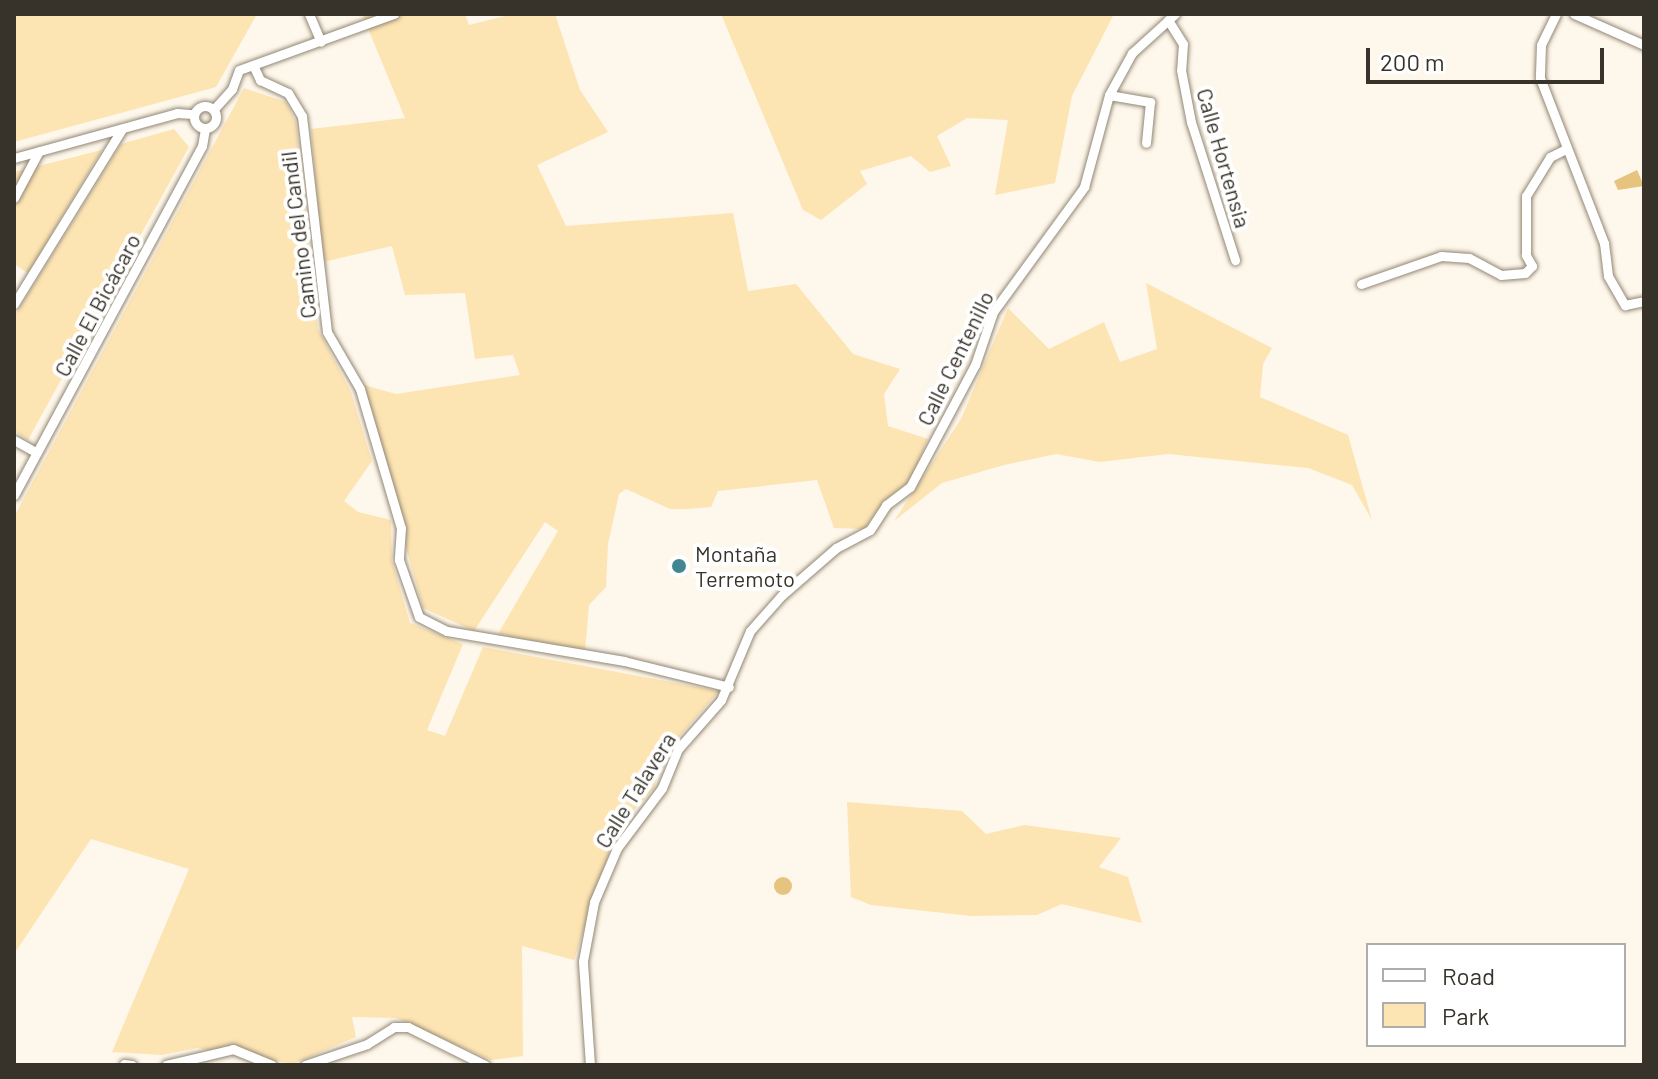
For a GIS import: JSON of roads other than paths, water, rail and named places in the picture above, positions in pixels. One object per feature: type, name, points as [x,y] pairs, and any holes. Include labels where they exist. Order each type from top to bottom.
[{"type":"street","points":[[309,14],[321,42]]},
{"type":"street","points":[[193,114],[201,106],[214,109],[232,89],[239,70],[394,14]]},
{"type":"street","points":[[1556,14],[1541,45],[1538,69],[1564,150],[1604,243],[1608,276],[1622,303],[1629,307],[1644,301]]},
{"type":"street","points":[[1574,14],[1644,45]]},
{"type":"street","name":"Calle Centenillo","points":[[729,687],[743,642],[782,595],[836,548],[870,530],[886,505],[910,487],[975,365],[993,312],[1084,187],[1109,95],[1132,53],[1172,17]]},
{"type":"street","name":"Calle Hortensia","points":[[1172,17],[1183,44],[1181,70],[1191,122],[1235,260]]},
{"type":"street","name":"Camino del Candil","points":[[253,65],[260,80],[288,93],[302,116],[327,332],[360,389],[401,528],[399,560],[419,617],[447,631],[624,661],[729,687]]},
{"type":"street","points":[[1109,95],[1150,102],[1146,143]]},
{"type":"street","name":"Calle El Bicácaro","points":[[14,495],[202,146],[205,129],[216,120],[214,109]]},
{"type":"street","points":[[14,158],[177,113],[193,114],[205,129]]},
{"type":"street","points":[[14,304],[122,129]]},
{"type":"street","points":[[1361,284],[1441,256],[1469,258],[1501,275],[1525,273],[1532,266],[1526,255],[1526,196],[1550,157],[1564,150]]},
{"type":"street","points":[[14,198],[39,151]]},
{"type":"street","points":[[14,440],[37,453]]},
{"type":"street","name":"Calle Talavera","points":[[590,1065],[583,961],[594,902],[617,848],[662,788],[678,749],[729,687]]},
{"type":"street","points":[[305,1065],[367,1044],[394,1027],[408,1027],[485,1065]]},
{"type":"street","points":[[166,1065],[233,1049],[272,1065]]},
{"type":"street","points":[[124,1064],[132,1065]]},
{"type":"street","points":[[578,1065],[590,1065]]},
{"type":"place","name":"Montaña Terremoto","points":[[679,566]]}]
